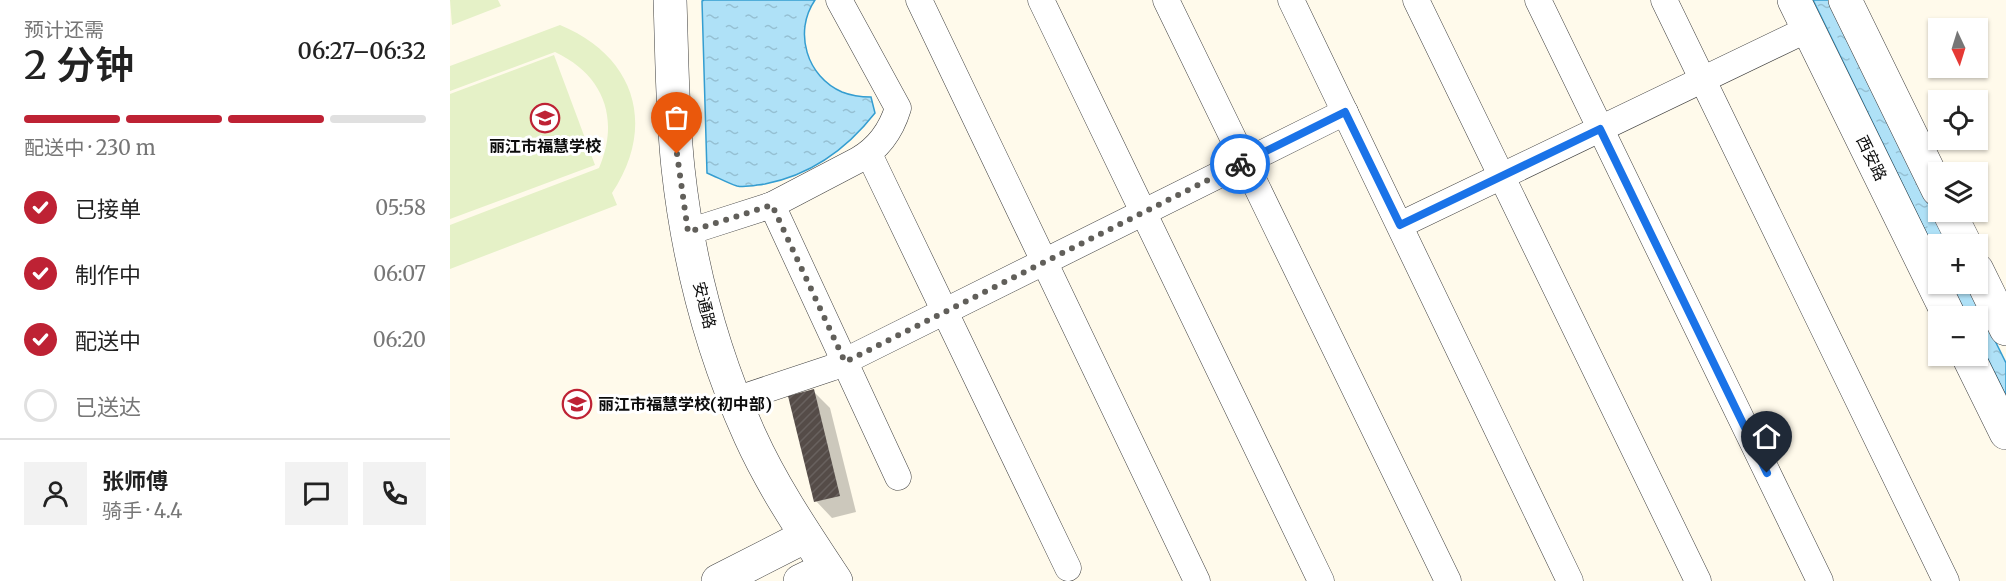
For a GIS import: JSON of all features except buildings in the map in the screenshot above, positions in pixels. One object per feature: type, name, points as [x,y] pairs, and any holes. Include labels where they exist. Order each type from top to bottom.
[{"type":"street","name":"安通路","points":[[670,0],[674,122],[679,170],[688,232],[716,348],[735,400],[769,475],[806,536],[821,576]]},
{"type":"street","points":[[688,232],[772,205],[869,154],[886,136],[898,108],[839,0]]},
{"type":"street","points":[[919,0],[1197,581]]},
{"type":"street","points":[[1041,0],[1321,581]]},
{"type":"street","points":[[1166,0],[1448,581]]},
{"type":"street","points":[[1291,0],[1570,581]]},
{"type":"street","points":[[1416,0],[1698,581]]},
{"type":"street","points":[[1538,0],[1820,581]]},
{"type":"street","points":[[1664,0],[1946,581]]},
{"type":"street","name":"西安路","points":[[1794,0],[1944,306]]},
{"type":"street","points":[[1845,0],[1928,170]]},
{"type":"street","points":[[1400,225],[1808,29]]},
{"type":"street","points":[[735,400],[845,362],[1345,112]]},
{"type":"street","points":[[869,154],[1068,567]]},
{"type":"street","points":[[772,205],[898,477]]},
{"type":"street","points":[[1991,287],[2006,329]]},
{"type":"street","points":[[1973,366],[2006,433]]},
{"type":"street","points":[[718,581],[806,536]]},
{"type":"green space","points":[[450,0],[498,0],[501,6],[452,25]]},
{"type":"green space","points":[[560,25],[586,38],[606,55],[621,74],[631,95],[635,118],[633,142],[626,168],[612,193],[617,205],[450,269],[450,225],[599,168],[608,132],[603,100],[586,73],[555,52],[450,91],[450,66]]},
{"type":"green space","points":[[554,55],[595,165],[450,219],[450,94]]},
{"type":"water","points":[[815,0],[808,13],[805,26],[807,52],[812,65],[830,85],[842,92],[871,97],[875,113],[840,149],[812,167],[782,180],[743,187],[707,173],[702,1]]},
{"type":"water","points":[[1813,0],[1830,0],[1928,203],[1928,222],[1937,222],[1943,234],[1928,234],[1928,236]]},
{"type":"water","points":[[1956,294],[1972,294],[1978,306],[1962,306]]},
{"type":"water","points":[[1988,327],[2006,363],[2006,396],[1988,359]]},
{"type":"way so far","points":[[677,154],[688,232],[772,205],[845,362],[1240,164]]},
{"type":"place","name":"丽江市福慧学校","points":[[545,118]]},
{"type":"place","name":"丽江市福慧学校(初中部)","points":[[577,404]]},
{"type":"route","points":[[1240,164],[1345,112],[1400,225],[1600,129],[1767,473]]}]
